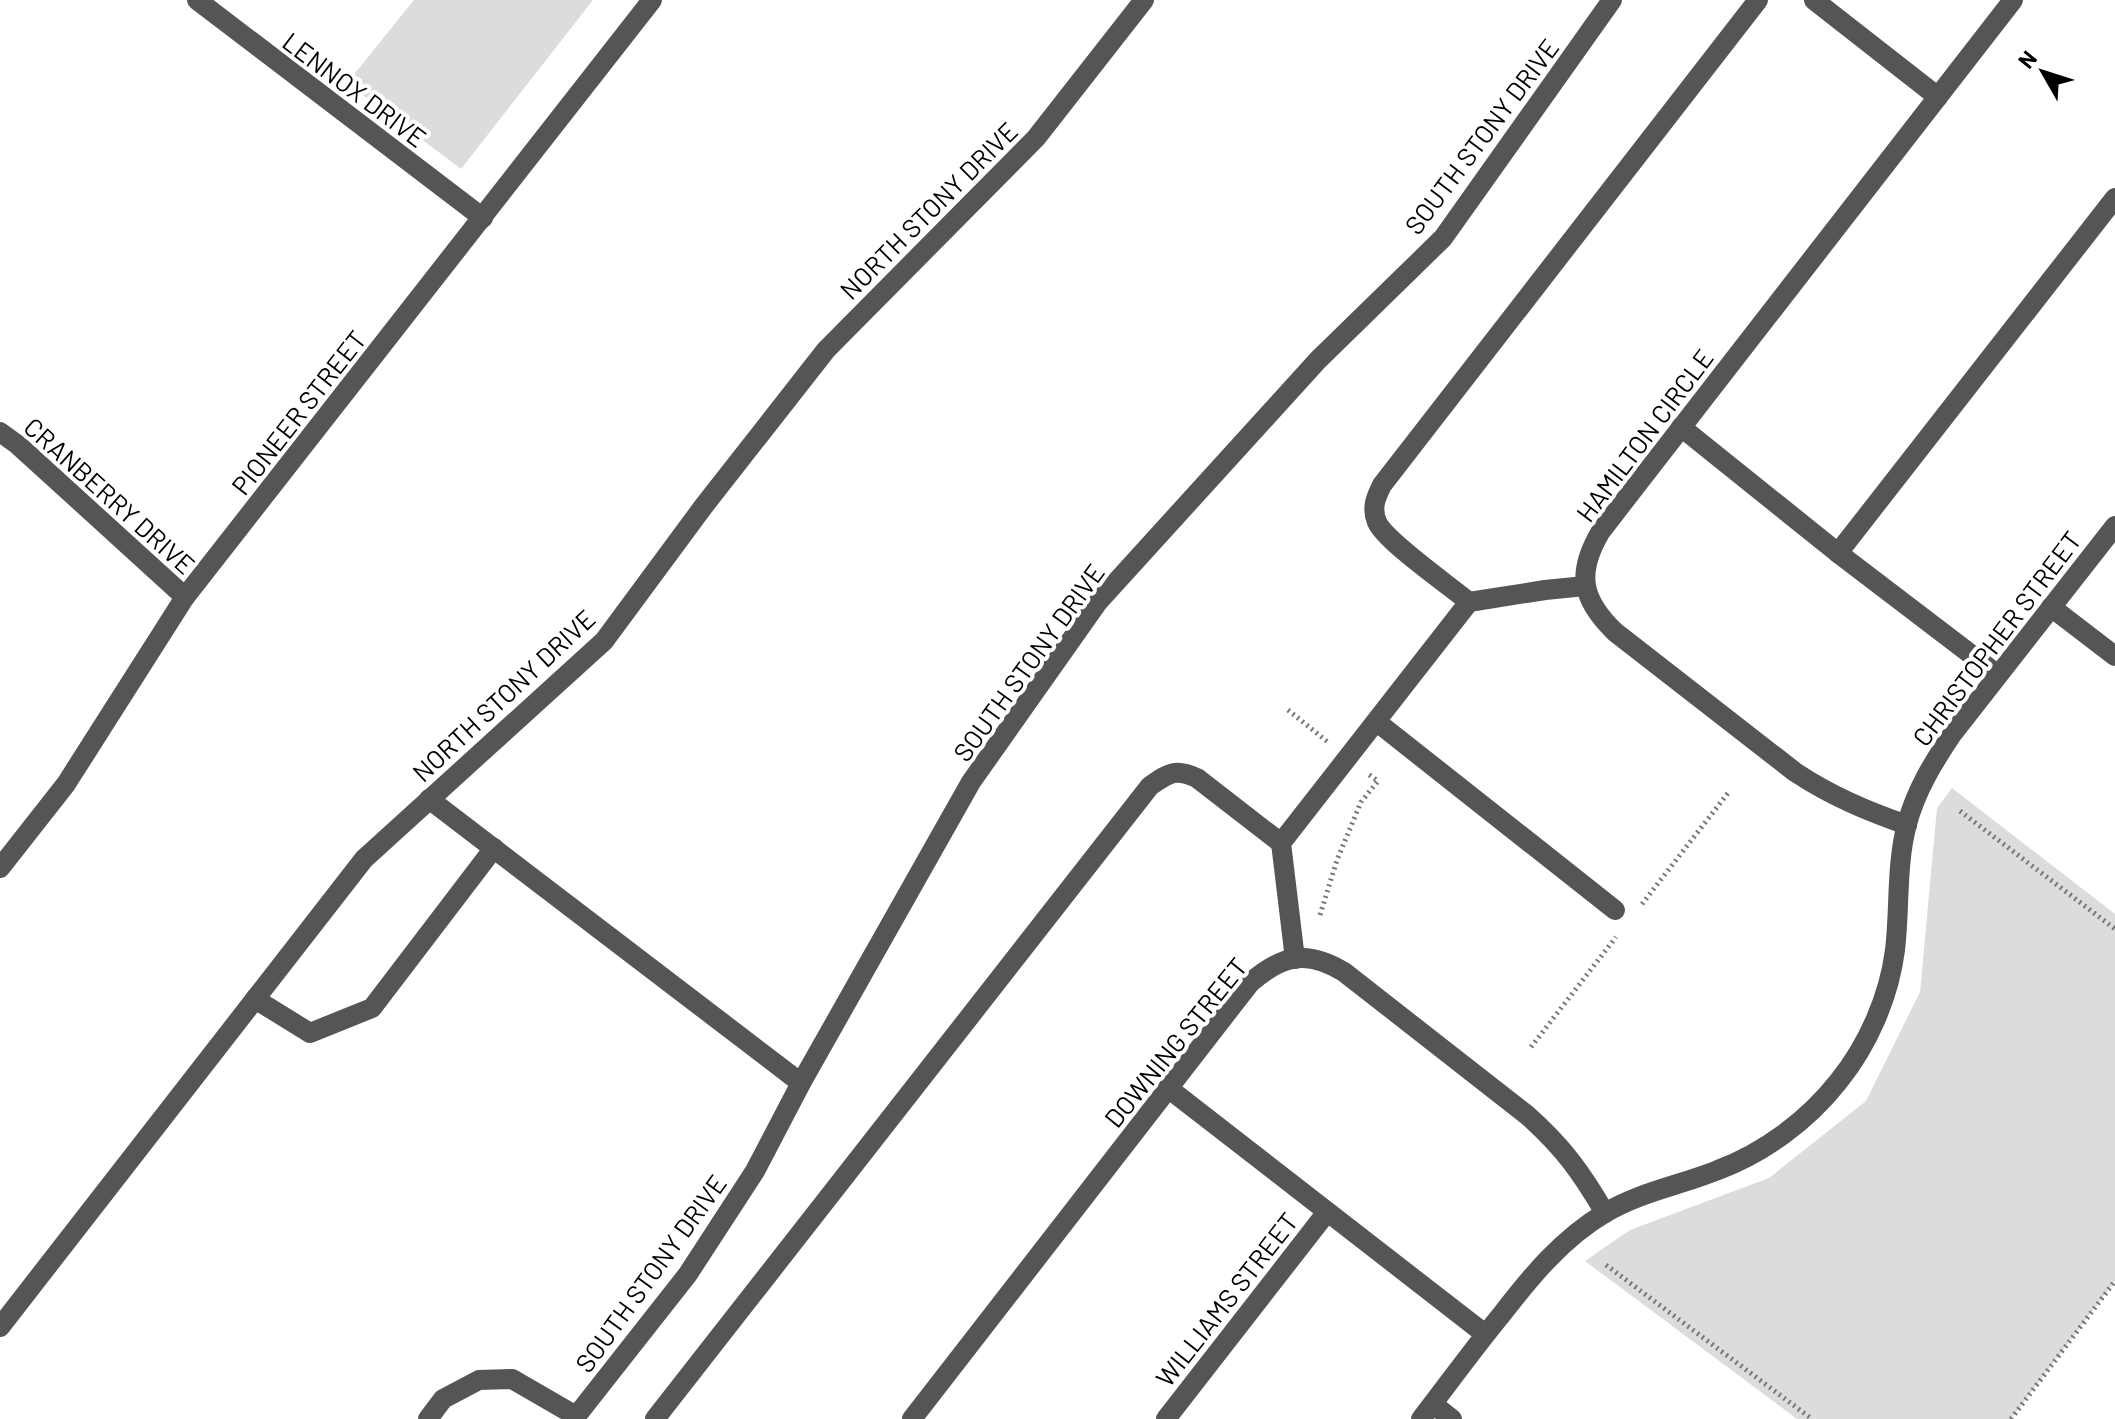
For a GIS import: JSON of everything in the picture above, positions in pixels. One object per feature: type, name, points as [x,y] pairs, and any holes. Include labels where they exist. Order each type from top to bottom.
[{"type":"street","name":"LENNOX DRIVE","points":[[197,0],[483,218]]},
{"type":"street","name":"PIONEER STREET","points":[[0,868],[66,784],[185,597],[652,0]]},
{"type":"street","name":"NORTH STONY DRIVE","points":[[0,1327],[364,859],[604,641],[703,507],[826,350],[1036,138],[1144,0]]},
{"type":"street","name":"SOUTH STONY DRIVE","points":[[575,1418],[688,1274],[755,1171],[801,1083],[971,782],[1098,602],[1318,360],[1443,238],[1612,0]]},
{"type":"street","points":[[1469,602],[1382,529],[1377,522],[1374,504],[1382,485],[1758,0]]},
{"type":"street","points":[[1814,0],[1938,97]]},
{"type":"street","name":"HAMILTON CIRCLE","points":[[1585,586],[1585,568],[1591,548],[1601,531],[2013,0]]},
{"type":"street","points":[[1838,553],[2115,198]]},
{"type":"street","points":[[1681,427],[1838,553],[1998,675]]},
{"type":"street","name":"CRANBERRY DRIVE","points":[[0,432],[185,597]]},
{"type":"street","name":"CHRISTOPHER STREET","points":[[1427,1412],[1485,1334],[1552,1254],[1605,1213],[1645,1195],[1721,1170],[1753,1154],[1812,1110],[1838,1082],[1860,1051],[1888,984],[1895,952],[1899,882],[1907,825],[1933,763],[1953,733],[2115,526]]},
{"type":"street","points":[[1605,1213],[1570,1158],[1527,1115],[1344,972],[1315,958],[1295,959],[1281,843],[1469,602],[1585,586],[1589,600],[1600,617],[1615,632],[1795,772],[1845,802],[1907,825]]},
{"type":"street","points":[[2051,607],[2115,656]]},
{"type":"street","points":[[1377,722],[1615,910]]},
{"type":"street","points":[[655,1419],[1150,786],[1166,774],[1182,771],[1197,778],[1281,843]]},
{"type":"street","points":[[429,799],[801,1083]]},
{"type":"street","points":[[255,999],[310,1033],[372,1008],[494,848]]},
{"type":"street","name":"DOWNING STREET","points":[[912,1419],[1250,983],[1265,970],[1295,959]]},
{"type":"street","points":[[1168,1088],[1485,1334]]},
{"type":"street","name":"WILLIAMS STREET","points":[[1166,1419],[1327,1212]]},
{"type":"street","points":[[428,1419],[443,1399],[479,1380],[512,1379],[575,1418]]},
{"type":"street","points":[[1427,1412],[1452,1419]]},
{"type":"path","points":[[1960,811],[2115,929]]},
{"type":"path","points":[[1606,1265],[1812,1419]]},
{"type":"path","points":[[2011,1419],[2115,1281]]},
{"type":"shaded area","points":[[414,0],[593,0],[461,169],[347,83]]},
{"type":"shaded area","points":[[1952,788],[2115,914],[2115,1281],[2011,1419],[1797,1419],[1585,1261],[1630,1230],[1769,1178],[1866,1101],[1920,992],[1937,808]]}]
